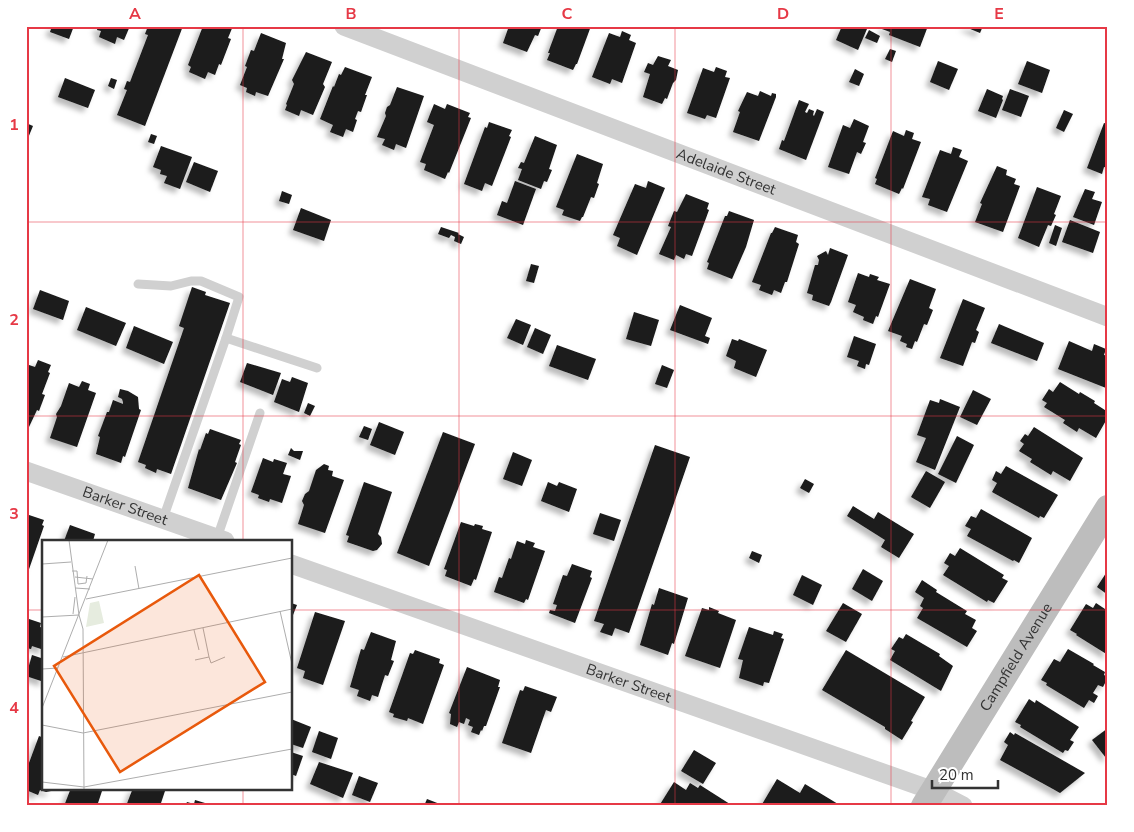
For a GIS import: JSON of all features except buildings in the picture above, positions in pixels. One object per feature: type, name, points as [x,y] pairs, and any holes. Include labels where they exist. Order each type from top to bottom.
[{"type":"street","name":"Adelaide Street","points":[[344,26],[1108,317]]},
{"type":"street","name":"Barker Street","points":[[26,471],[221,539]]},
{"type":"street","name":"Campfield Avenue","points":[[929,798],[1108,508]]},
{"type":"street","name":"Barker Street","points":[[292,564],[929,798],[963,806]]},
{"type":"lane","points":[[138,284],[171,286],[191,281],[201,281],[239,297],[163,519]]},
{"type":"lane","points":[[226,338],[317,368]]},
{"type":"lane","points":[[221,539],[260,413]]}]
